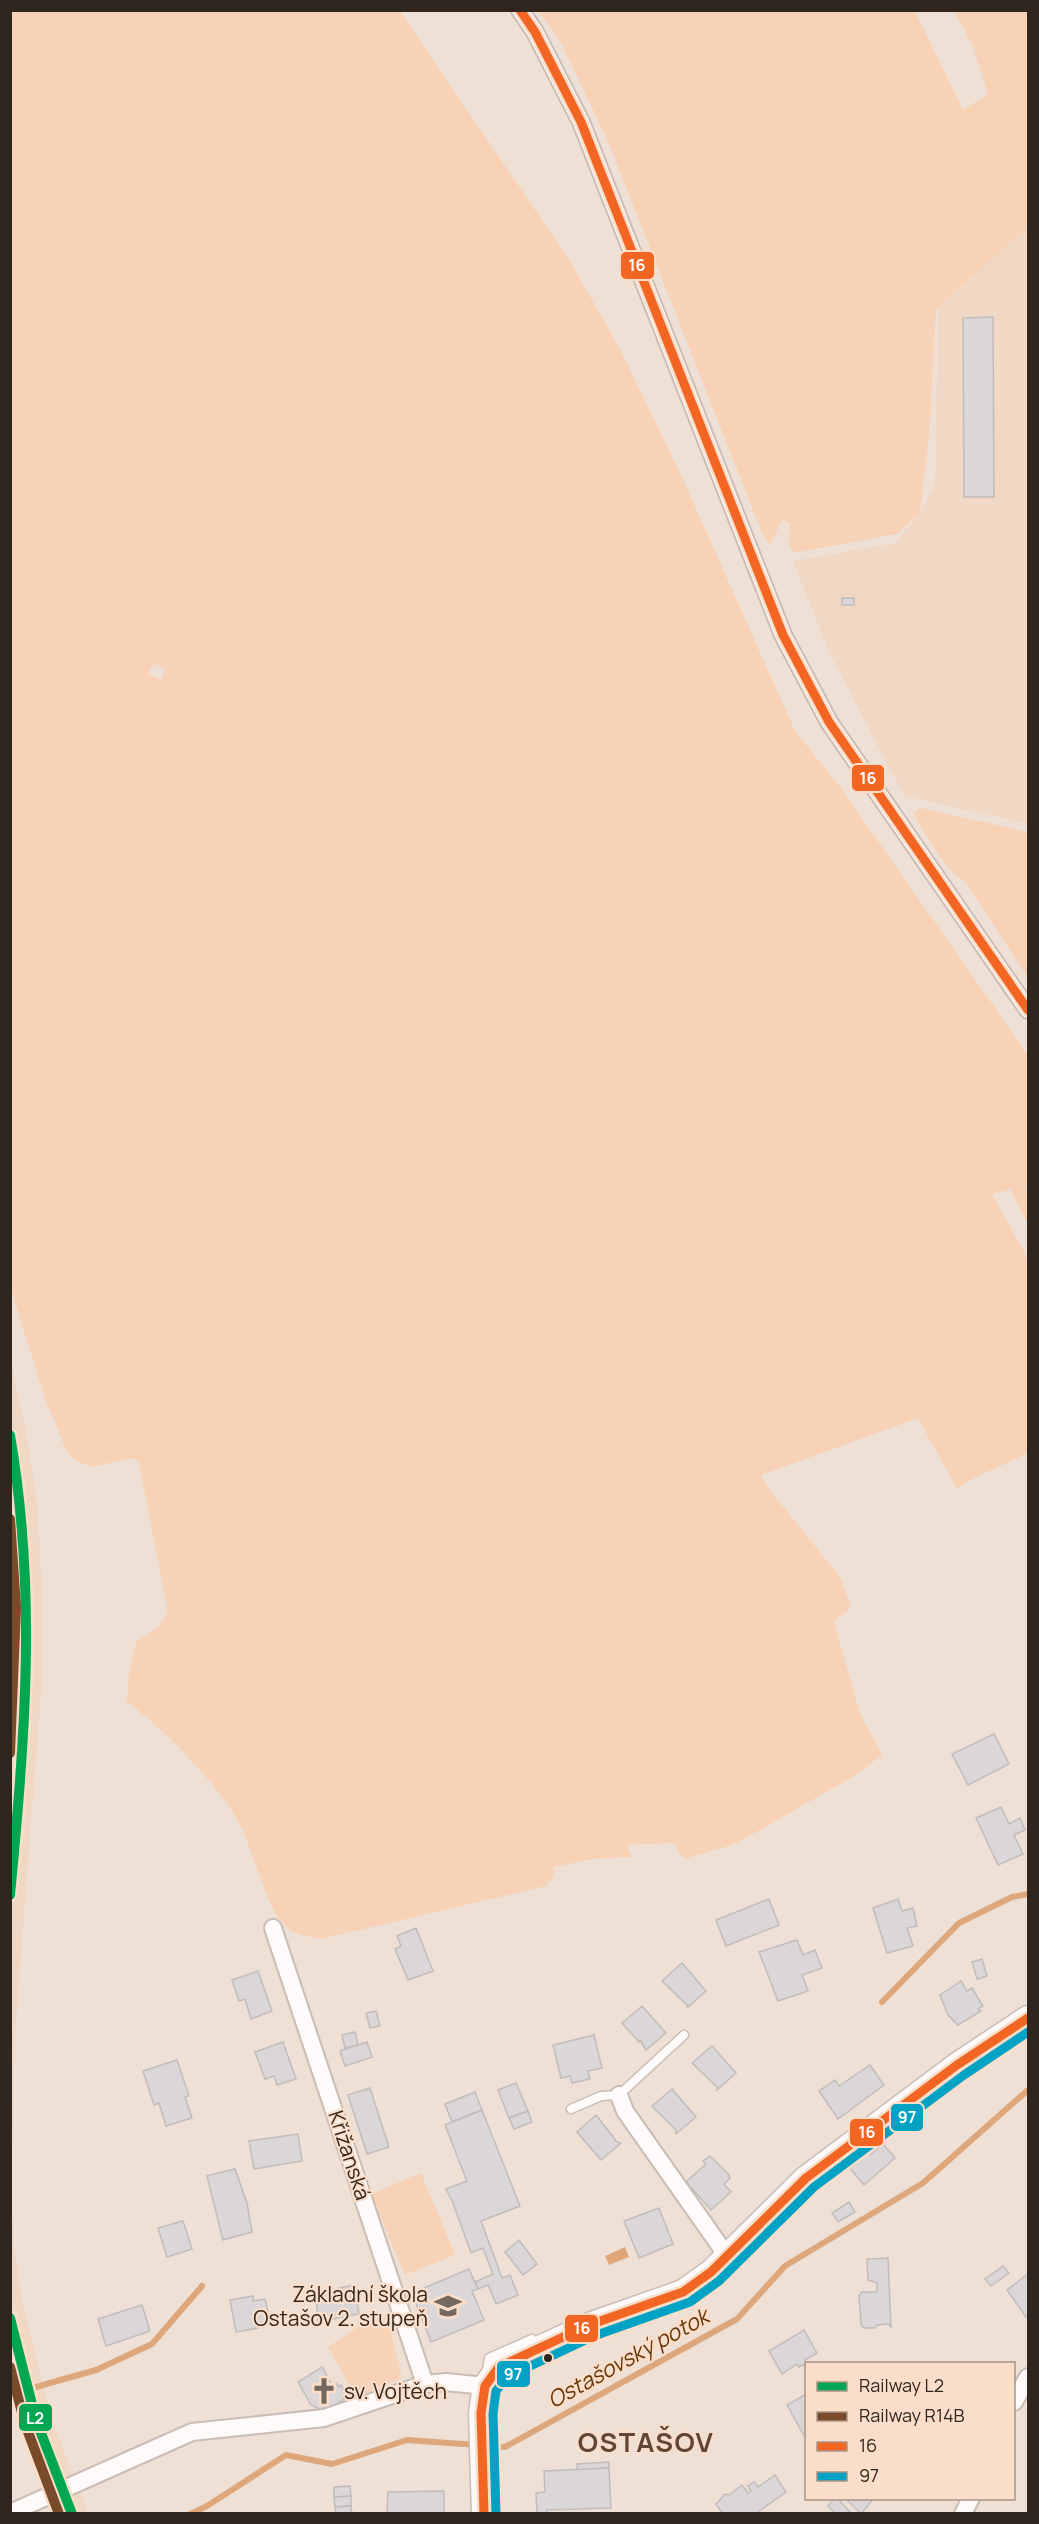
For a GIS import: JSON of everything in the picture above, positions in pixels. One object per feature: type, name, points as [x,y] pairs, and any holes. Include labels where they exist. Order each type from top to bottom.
[{"type":"street","points":[[520,10],[535,32],[581,122],[783,635],[829,722],[1029,1011]]},
{"type":"street","name":"Křižanská","points":[[273,1928],[425,2384]]},
{"type":"street","points":[[484,2514],[481,2413],[485,2386],[499,2367],[589,2325],[683,2292],[711,2272],[806,2178],[957,2065],[1029,2018]]},
{"type":"street","points":[[619,2095],[625,2111],[727,2256]]},
{"type":"street","points":[[1015,2400],[1029,2377]]},
{"type":"street","points":[[10,2513],[192,2432],[324,2418],[425,2384],[446,2382],[485,2386]]},
{"type":"street","points":[[963,2514],[970,2500]]},
{"type":"lane","points":[[571,2109],[601,2096],[619,2095],[684,2035]]},
{"type":"lane","points":[[563,2326],[589,2325]]},
{"type":"lane","points":[[485,2386],[489,2358],[542,2335]]},
{"type":"shaded area","points":[[10,11],[400,11],[571,263],[620,349],[681,475],[795,731],[840,787],[1028,1055],[1028,1185],[1022,1187],[1028,1187],[1028,1224],[1011,1191],[1013,1189],[992,1194],[1028,1259],[1028,1453],[972,1479],[957,1489],[918,1418],[761,1475],[768,1488],[840,1577],[851,1607],[834,1622],[860,1713],[882,1755],[854,1776],[729,1846],[684,1859],[674,1843],[626,1845],[632,1857],[593,1859],[554,1867],[554,1876],[546,1886],[321,1939],[294,1932],[281,1921],[264,1888],[244,1833],[229,1807],[189,1758],[142,1713],[127,1702],[129,1671],[136,1642],[157,1628],[168,1613],[139,1463],[133,1458],[92,1467],[78,1462],[67,1452],[45,1398],[11,1290]],"holes":[[[154,663],[166,670],[161,680],[148,674]]]},
{"type":"shaded area","points":[[538,11],[915,11],[963,110],[988,94],[971,42],[954,11],[1028,11],[1028,227],[936,308],[929,436],[920,512],[897,534],[793,553],[789,546],[790,524],[782,520],[770,545],[762,533],[608,141],[560,41]]},
{"type":"shaded area","points":[[1028,227],[1028,824],[904,796],[829,652],[793,561],[895,543],[920,512],[935,486],[938,305]]},
{"type":"shaded area","points":[[921,808],[1028,832],[1028,978],[966,883],[950,869],[930,841],[913,813]]},
{"type":"shaded area","points":[[10,1358],[27,1436],[38,1511],[42,1594],[42,1682],[15,2036],[11,2195],[14,2244],[22,2299],[50,2415],[89,2513],[56,2513],[22,2424],[11,2382]]},
{"type":"shaded area","points":[[421,2173],[455,2255],[405,2275],[371,2194]]},
{"type":"shaded area","points":[[625,2247],[629,2257],[609,2265],[605,2256]]},
{"type":"shaded area","points":[[387,2317],[402,2378],[356,2397],[328,2347],[365,2322]]},
{"type":"building","points":[[993,317],[994,497],[964,497],[963,318]]},
{"type":"building","points":[[842,598],[854,598],[854,605],[842,605]]},
{"type":"building","points":[[994,1734],[1009,1764],[968,1785],[952,1754]]},
{"type":"building","points":[[1001,1807],[1009,1824],[1020,1818],[1025,1830],[1014,1835],[1023,1854],[998,1865],[976,1818]]},
{"type":"building","points":[[769,1899],[779,1925],[726,1946],[716,1920]]},
{"type":"building","points":[[898,1899],[902,1911],[913,1908],[917,1926],[907,1928],[913,1946],[887,1953],[873,1908]]},
{"type":"building","points":[[416,1928],[433,1971],[408,1980],[395,1949],[401,1946],[397,1936]]},
{"type":"building","points":[[797,1940],[803,1955],[815,1950],[822,1968],[802,1975],[808,1991],[778,2001],[759,1952]]},
{"type":"building","points":[[982,1959],[987,1976],[977,1979],[972,1962]]},
{"type":"building","points":[[682,1963],[706,1991],[687,2008],[688,2006],[662,1981]]},
{"type":"building","points":[[258,1971],[272,2011],[251,2019],[245,1999],[239,2001],[232,1980]]},
{"type":"building","points":[[961,1981],[967,1991],[972,1988],[983,2006],[978,2009],[981,2011],[958,2025],[948,2015],[940,1995]]},
{"type":"building","points":[[642,2006],[666,2033],[646,2050],[640,2040],[639,2042],[622,2023]]},
{"type":"building","points":[[376,2011],[380,2026],[370,2028],[366,2013]]},
{"type":"building","points":[[355,2032],[358,2045],[345,2048],[342,2035]]},
{"type":"building","points":[[594,2035],[602,2068],[588,2071],[590,2079],[572,2083],[570,2076],[561,2078],[553,2045]]},
{"type":"building","points":[[283,2042],[296,2079],[277,2085],[274,2076],[265,2079],[255,2052]]},
{"type":"building","points":[[367,2042],[372,2057],[345,2066],[340,2051]]},
{"type":"building","points":[[712,2046],[736,2073],[716,2091],[718,2088],[692,2063]]},
{"type":"building","points":[[177,2060],[189,2096],[185,2097],[192,2118],[166,2126],[159,2103],[154,2105],[143,2071]]},
{"type":"building","points":[[870,2065],[884,2085],[838,2119],[819,2091],[835,2080],[839,2086]]},
{"type":"building","points":[[516,2083],[528,2111],[509,2118],[498,2090]]},
{"type":"building","points":[[370,2088],[389,2147],[367,2154],[348,2095]]},
{"type":"building","points":[[672,2089],[696,2117],[676,2134],[676,2130],[652,2106]]},
{"type":"building","points":[[475,2092],[482,2110],[452,2122],[445,2104]]},
{"type":"building","points":[[482,2110],[520,2206],[481,2221],[502,2278],[510,2275],[518,2295],[496,2304],[488,2285],[478,2289],[475,2282],[493,2274],[483,2248],[471,2253],[446,2189],[467,2181],[445,2125]]},
{"type":"building","points":[[528,2111],[532,2122],[514,2129],[509,2118]]},
{"type":"building","points":[[596,2115],[617,2142],[621,2143],[601,2160],[577,2132]]},
{"type":"building","points":[[298,2134],[302,2161],[254,2169],[249,2141]]},
{"type":"building","points":[[883,2144],[895,2158],[864,2185],[849,2167],[868,2151],[871,2154]]},
{"type":"building","points":[[710,2156],[729,2175],[730,2178],[724,2184],[731,2192],[711,2210],[686,2182],[706,2164],[703,2161]]},
{"type":"building","points":[[235,2169],[247,2203],[252,2232],[223,2240],[207,2176]]},
{"type":"building","points":[[849,2202],[855,2212],[838,2222],[832,2213]]},
{"type":"building","points":[[659,2208],[673,2244],[639,2258],[624,2221]]},
{"type":"building","points":[[183,2221],[192,2249],[167,2257],[158,2228]]},
{"type":"building","points":[[519,2240],[537,2264],[523,2275],[505,2252]]},
{"type":"building","points":[[888,2258],[891,2327],[889,2324],[864,2328],[861,2325],[859,2296],[862,2292],[877,2292],[877,2283],[868,2280],[867,2259]]},
{"type":"building","points":[[1003,2266],[1009,2273],[991,2286],[985,2279]]},
{"type":"building","name":"Základní škola Ostašov 2. stupeň","points":[[469,2269],[478,2289],[472,2291],[484,2320],[431,2342],[412,2293]]},
{"type":"building","points":[[1028,2274],[1028,2315],[1026,2317],[1007,2290]]},
{"type":"building","points":[[354,2285],[359,2314],[318,2322],[316,2293]]},
{"type":"building","points":[[253,2296],[253,2301],[265,2299],[270,2321],[257,2323],[258,2328],[236,2332],[230,2300]]},
{"type":"building","points":[[142,2305],[150,2331],[106,2346],[98,2319]]},
{"type":"building","points":[[804,2330],[817,2353],[805,2360],[805,2364],[799,2367],[797,2364],[782,2374],[769,2351]]},
{"type":"building","name":"sv. Vojtěch","points":[[322,2367],[332,2385],[336,2383],[339,2387],[341,2385],[348,2396],[331,2408],[321,2410],[311,2405],[298,2382]]},
{"type":"building","points":[[805,2395],[805,2437],[787,2405]]},
{"type":"building","points":[[609,2462],[609,2468],[577,2470],[577,2464]]},
{"type":"building","points":[[609,2468],[611,2508],[547,2510],[547,2514],[537,2514],[536,2493],[545,2492],[544,2471]]},
{"type":"building","points":[[775,2475],[786,2492],[755,2514],[723,2514],[716,2504],[725,2494],[729,2495],[742,2485],[748,2493],[751,2491],[748,2486],[754,2482],[758,2487]]},
{"type":"building","points":[[350,2486],[351,2496],[334,2497],[334,2487]]},
{"type":"building","points":[[444,2491],[444,2514],[384,2514],[387,2512],[388,2492]]},
{"type":"building","points":[[351,2496],[351,2506],[335,2507],[334,2497]]},
{"type":"building","points":[[833,2500],[839,2500],[852,2514],[836,2514],[828,2506]]},
{"type":"building","points":[[847,2500],[872,2500],[861,2514]]},
{"type":"building","points":[[351,2506],[352,2514],[336,2514],[335,2507]]},
{"type":"waterway","points":[[882,2002],[959,1923],[1012,1897],[1028,1894]]},
{"type":"waterway","name":"Ostašovský potok","points":[[487,2446],[505,2447],[737,2319],[785,2266],[923,2183],[1028,2090]]},
{"type":"waterway","points":[[36,2387],[96,2370],[152,2344],[202,2286]]},
{"type":"waterway","name":"Ostašovský potok","points":[[190,2514],[207,2506],[286,2455],[332,2464],[407,2440],[477,2445]]},
{"type":"rail line","name":"L2","points":[[10,1435],[24,1551],[26,1608],[24,1721],[10,1895]]},
{"type":"rail line","name":"R14B","points":[[10,1519],[16,1607],[10,1753]]},
{"type":"rail line","name":"L2","points":[[10,2318],[36,2420],[72,2514]]},
{"type":"rail line","name":"R14B","points":[[10,2367],[25,2424],[59,2514]]},
{"type":"transit line","name":"16","points":[[520,10],[535,32],[581,122],[783,635],[829,722],[1028,1010]]},
{"type":"transit line","name":"16","points":[[484,2514],[481,2413],[485,2386],[499,2367],[589,2325],[683,2292],[711,2272],[806,2178],[957,2065],[1028,2018]]},
{"type":"transit line","name":"97","points":[[496,2514],[493,2414],[496,2391],[507,2377],[594,2336],[690,2302],[719,2281],[814,2187],[964,2075],[1028,2032]]},
{"type":"place","name":"Základní škola Ostašov 2. stupeň","points":[[448,2306]]},
{"type":"place","name":"sv. Vojtěch","points":[[324,2391]]},
{"type":"district","name":"OSTAŠOV","points":[[646,2441]]}]
